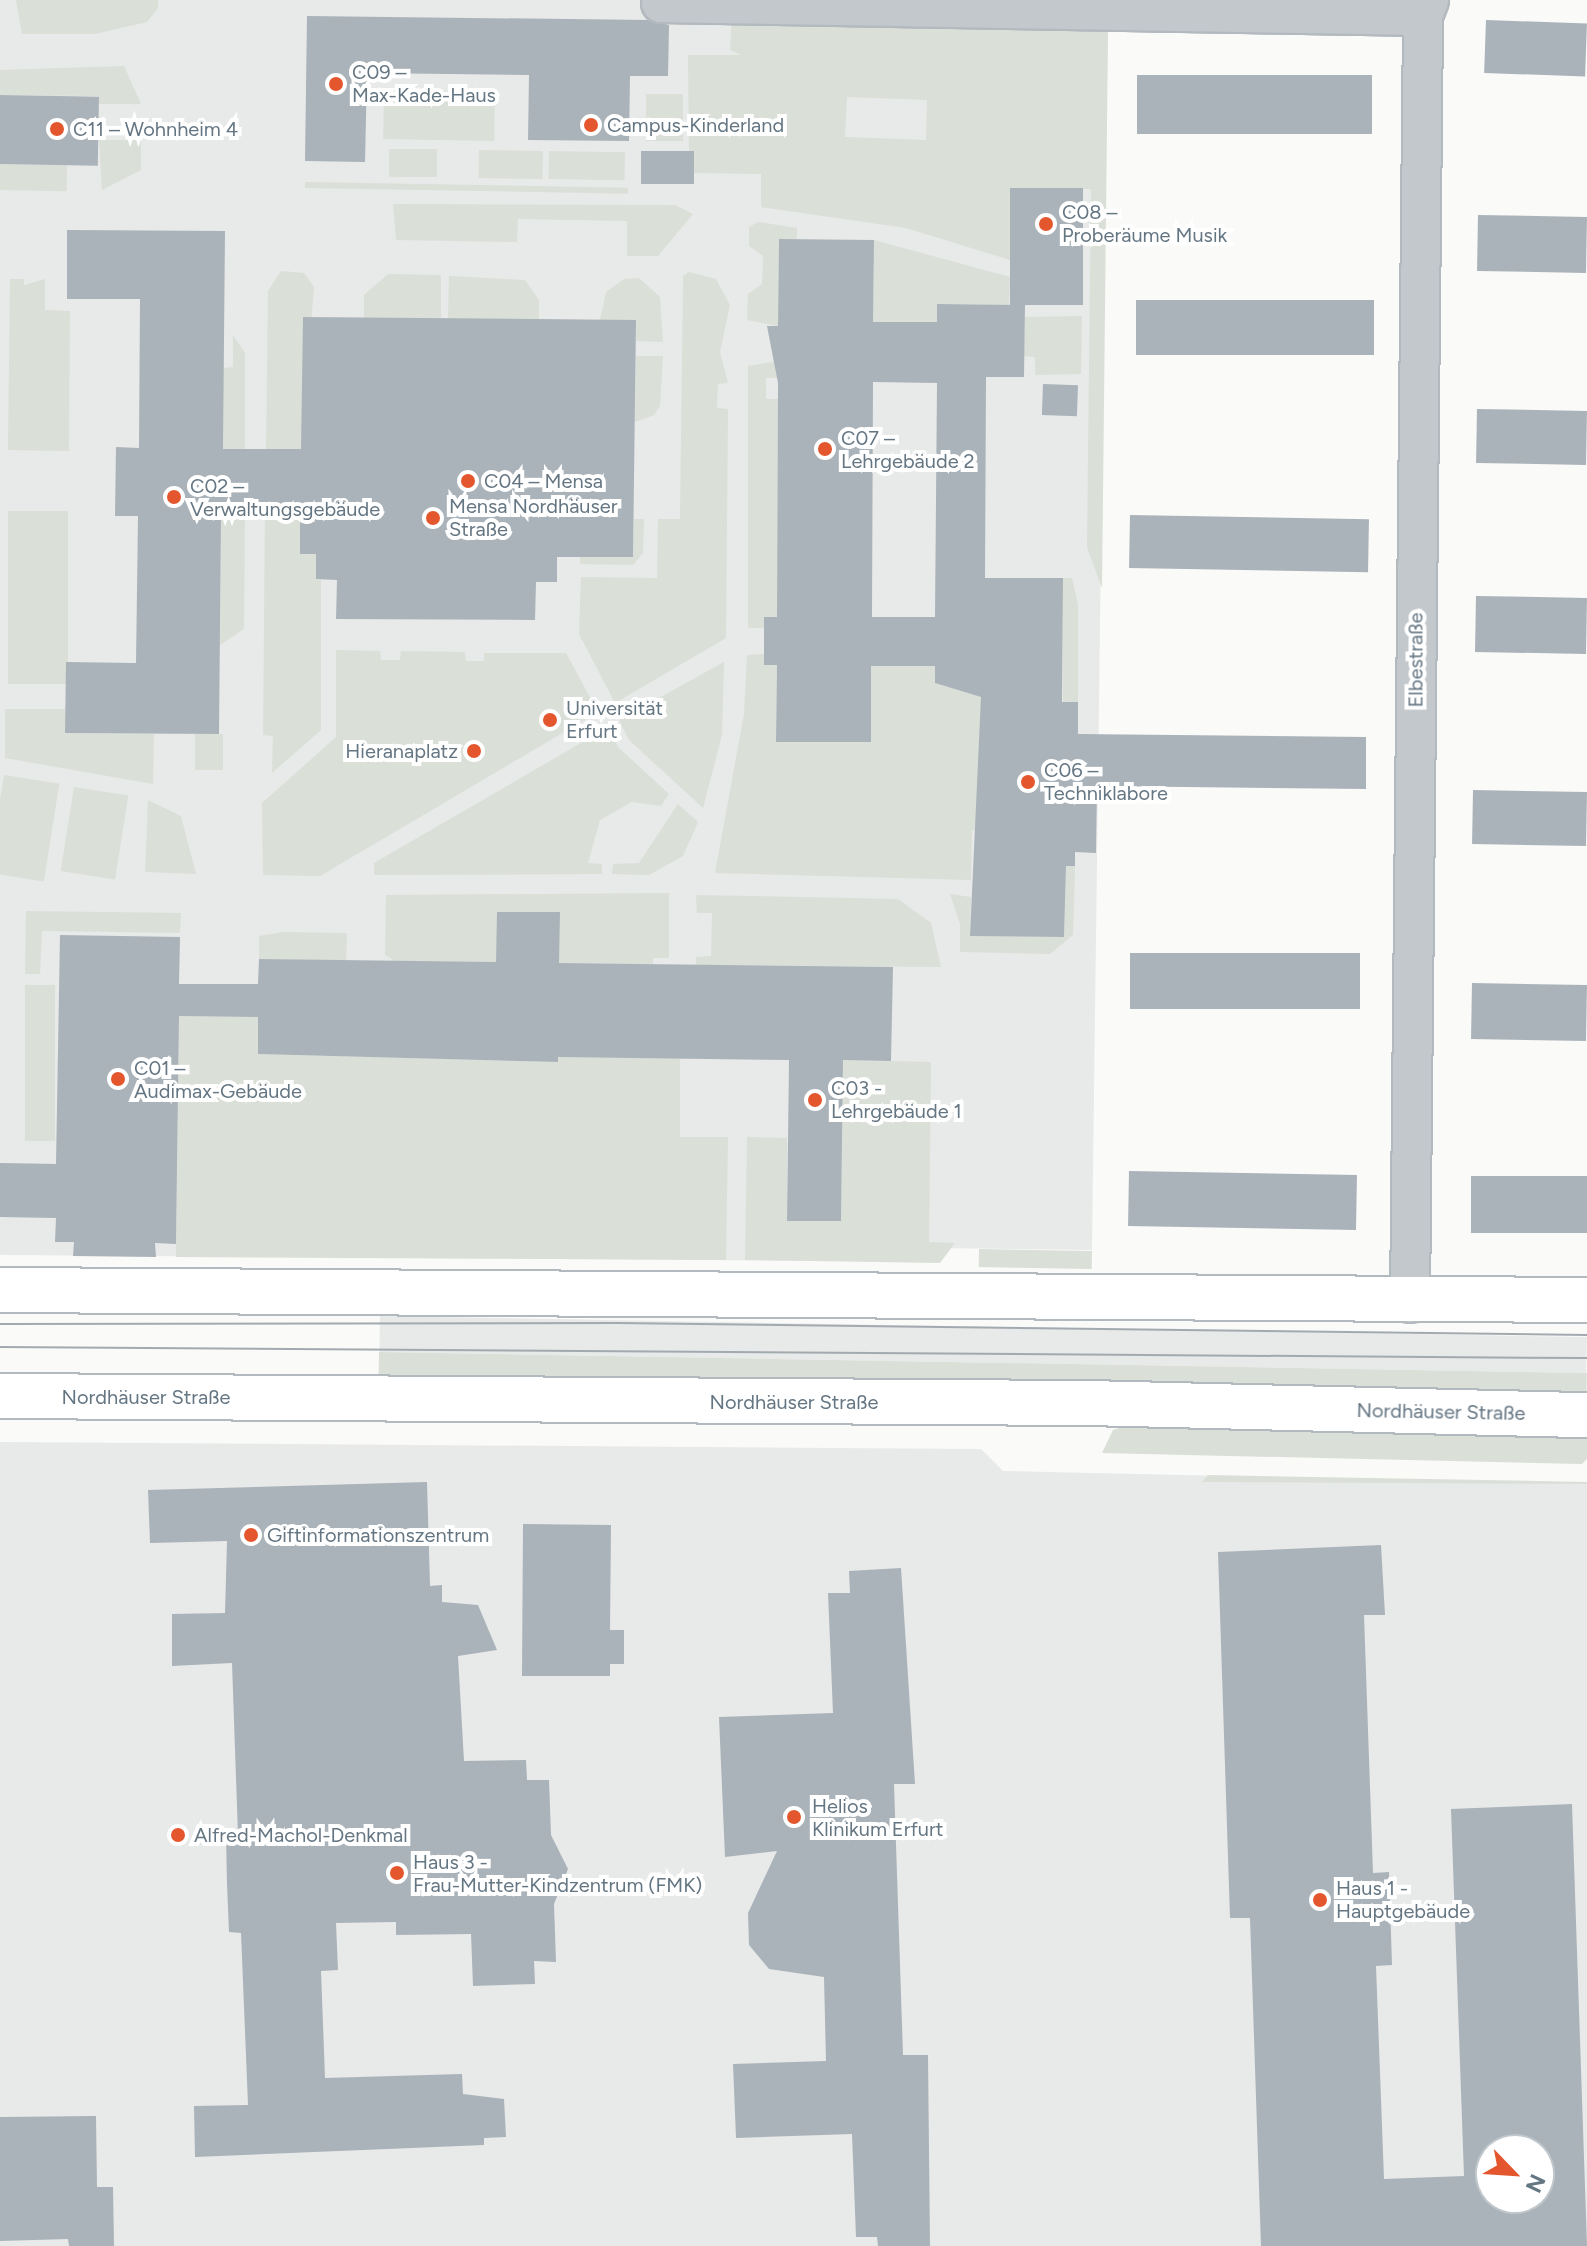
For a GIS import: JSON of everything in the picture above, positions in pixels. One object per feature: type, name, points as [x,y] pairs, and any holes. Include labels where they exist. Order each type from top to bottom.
[{"type":"main road","points":[[0,1290],[1410,1303],[1587,1300]]},
{"type":"main road","name":"Nordhäuser Straße","points":[[0,1396],[1088,1403],[1587,1415]]},
{"type":"street","points":[[661,3],[1426,8]]},
{"type":"street","name":"Elbestraße","points":[[1410,1303],[1426,8]]},
{"type":"shaded area","name":"Universität Erfurt","points":[[0,0],[1108,0],[1092,1250],[841,1247],[841,1261],[0,1255]]},
{"type":"shaded area","points":[[16,0],[158,0],[158,8],[147,22],[95,34],[22,34]]},
{"type":"shaded area","points":[[732,13],[783,14],[784,26],[1108,31],[1102,588],[1087,547],[1091,189],[1010,188],[1010,260],[906,228],[761,207],[761,174],[694,173],[694,152],[689,151],[688,55],[741,55],[730,50]],"holes":[[[847,97],[927,100],[926,140],[845,137]]]},
{"type":"shaded area","points":[[124,66],[141,104],[99,104],[99,96],[0,95],[0,70]]},
{"type":"shaded area","points":[[384,90],[495,92],[494,141],[383,139]]},
{"type":"shaded area","points":[[646,94],[683,94],[683,141],[646,141]]},
{"type":"shaded area","points":[[99,140],[141,140],[141,170],[102,190]]},
{"type":"shaded area","points":[[389,149],[437,149],[437,177],[389,177]]},
{"type":"shaded area","points":[[479,150],[543,151],[543,179],[479,178]]},
{"type":"shaded area","points":[[549,151],[625,152],[624,180],[549,179]]},
{"type":"shaded area","points":[[0,164],[67,165],[67,191],[0,190]]},
{"type":"shaded area","points":[[305,182],[628,188],[628,194],[305,188]]},
{"type":"shaded area","points":[[393,204],[675,205],[693,214],[658,256],[627,256],[627,221],[518,219],[517,242],[396,240]]},
{"type":"shaded area","points":[[758,222],[797,228],[797,239],[779,240],[778,326],[747,320],[748,294],[762,284],[763,256],[749,246],[749,227]]},
{"type":"shaded area","points":[[874,240],[1010,277],[1009,305],[938,304],[937,322],[873,322]]},
{"type":"shaded area","points":[[281,271],[304,273],[314,287],[301,449],[266,449],[268,291]]},
{"type":"shaded area","points":[[689,272],[716,279],[730,305],[720,352],[728,383],[718,384],[717,408],[728,409],[726,638],[615,703],[579,634],[581,577],[657,578],[658,519],[680,519],[683,276]]},
{"type":"shaded area","points":[[388,274],[441,275],[441,318],[364,318],[364,295]]},
{"type":"shaded area","points":[[449,276],[525,280],[539,300],[539,320],[448,319]]},
{"type":"shaded area","points":[[639,278],[660,297],[663,342],[636,341],[636,320],[600,320],[606,292],[624,279]]},
{"type":"shaded area","points":[[10,279],[24,279],[24,285],[45,279],[45,310],[70,311],[69,451],[8,450]]},
{"type":"shaded area","points":[[1082,316],[1081,374],[1035,375],[1035,357],[1024,356],[1025,317]]},
{"type":"shaded area","points":[[233,335],[245,353],[245,449],[223,449],[223,368],[233,367]]},
{"type":"shaded area","points":[[636,356],[663,356],[660,406],[654,415],[635,422]]},
{"type":"shaded area","points":[[778,361],[778,378],[766,378],[766,399],[778,399],[777,617],[764,617],[764,628],[748,628],[748,366]]},
{"type":"shaded area","points":[[8,511],[68,511],[68,684],[8,684]]},
{"type":"shaded area","points":[[245,513],[244,629],[220,645],[221,517]]},
{"type":"shaded area","points":[[265,513],[300,514],[300,554],[316,554],[316,579],[321,580],[321,730],[272,773],[273,736],[263,735]]},
{"type":"shaded area","points":[[634,519],[644,519],[643,553],[633,565],[580,564],[580,557],[633,557]]},
{"type":"shaded area","points":[[1063,578],[1072,578],[1078,604],[1078,702],[1063,702]]},
{"type":"shaded area","points":[[336,650],[380,651],[381,660],[400,660],[401,651],[465,652],[466,661],[484,661],[484,653],[566,653],[598,712],[320,876],[263,875],[262,803],[336,737]]},
{"type":"shaded area","points":[[764,654],[764,665],[777,665],[776,742],[871,742],[871,666],[935,666],[935,683],[998,702],[978,830],[972,830],[971,880],[715,873],[744,714],[747,655]]},
{"type":"shaded area","points":[[724,662],[722,735],[703,808],[629,740],[619,720]]},
{"type":"shaded area","points":[[5,709],[65,709],[66,733],[154,734],[153,784],[5,758]]},
{"type":"shaded area","points":[[607,728],[619,748],[669,794],[661,806],[632,802],[600,820],[588,863],[602,864],[602,874],[374,875],[374,863]]},
{"type":"shaded area","points":[[195,734],[223,734],[223,770],[195,770]]},
{"type":"shaded area","points":[[4,775],[59,784],[44,882],[0,875],[0,800]]},
{"type":"shaded area","points":[[74,787],[128,796],[115,880],[61,871]]},
{"type":"shaded area","points":[[148,800],[181,816],[196,874],[145,872]]},
{"type":"shaded area","points":[[678,804],[698,822],[683,856],[649,875],[612,874],[613,864],[639,863]]},
{"type":"shaded area","points":[[1066,866],[1075,866],[1073,935],[1050,954],[960,952],[960,924],[950,894],[971,897],[970,936],[1064,937]]},
{"type":"shaded area","points":[[669,893],[669,958],[653,958],[653,964],[559,963],[559,912],[498,912],[496,962],[395,961],[385,955],[386,895]]},
{"type":"shaded area","points":[[696,895],[898,899],[931,923],[941,967],[696,965],[696,957],[711,956],[712,913],[697,913]]},
{"type":"shaded area","points":[[26,911],[181,913],[180,933],[42,931],[40,974],[25,974]]},
{"type":"shaded area","points":[[283,932],[347,933],[346,961],[259,959],[259,936]]},
{"type":"shaded area","points":[[25,985],[55,985],[55,1141],[25,1141]]},
{"type":"shaded area","points":[[179,1016],[258,1017],[258,1054],[557,1062],[558,1057],[680,1058],[680,1137],[728,1137],[726,1260],[176,1257]]},
{"type":"shaded area","points":[[843,1060],[931,1062],[929,1242],[955,1243],[940,1263],[745,1260],[747,1137],[787,1138],[787,1221],[841,1221]]},
{"type":"shaded area","points":[[979,1249],[1092,1251],[1092,1269],[979,1267]]},
{"type":"shaded area","points":[[380,1316],[1587,1337],[1586,1373],[379,1352]]},
{"type":"shaded area","points":[[379,1352],[1587,1373],[1586,1401],[379,1380]]},
{"type":"shaded area","points":[[1128,1425],[1587,1431],[1587,1459],[1582,1464],[1102,1453],[1113,1430]]},
{"type":"shaded area","name":"Helios Klinikum Erfurt","points":[[0,1442],[981,1449],[1003,1471],[1587,1484],[1587,2246],[0,2246]]},
{"type":"shaded area","points":[[1208,1475],[1587,1482],[1587,1484],[1202,1482]]},
{"type":"building","name":"C09 – Max-Kade-Haus","points":[[307,16],[648,20],[669,25],[668,76],[630,76],[629,141],[528,140],[529,75],[367,73],[365,162],[305,161]]},
{"type":"building","points":[[1486,20],[1587,24],[1585,76],[1484,73]]},
{"type":"building","points":[[1137,75],[1372,75],[1372,134],[1137,134]]},
{"type":"building","name":"C11 – Wohnheim 4","points":[[0,95],[99,97],[98,166],[0,164]]},
{"type":"building","points":[[641,151],[694,151],[694,184],[641,184]]},
{"type":"building","name":"C08 – Proberäume Musik","points":[[1010,188],[1083,188],[1083,305],[1010,305]]},
{"type":"building","points":[[1478,215],[1587,217],[1586,273],[1477,271]]},
{"type":"building","name":"C04 – Mensa","points":[[67,230],[225,231],[223,449],[301,449],[303,317],[636,320],[633,557],[557,557],[557,582],[536,582],[535,620],[336,619],[337,580],[316,579],[316,554],[300,554],[300,514],[221,517],[219,734],[65,733],[66,662],[136,663],[138,516],[115,516],[116,447],[139,448],[140,299],[67,299]]},
{"type":"building","name":"C07 – Lehrgebäude 2","points":[[779,239],[874,240],[873,322],[937,322],[937,304],[1025,305],[1024,377],[986,377],[985,578],[1063,578],[1062,702],[1078,702],[1078,734],[1366,737],[1366,789],[1097,786],[1096,853],[1075,852],[1075,866],[1066,866],[1064,937],[970,936],[981,697],[935,683],[935,666],[871,666],[871,742],[776,742],[777,665],[764,665],[764,617],[777,617],[778,383],[767,326],[778,326]],"holes":[[[873,382],[937,383],[935,617],[872,617]]]},
{"type":"building","points":[[1136,300],[1374,300],[1374,355],[1136,355]]},
{"type":"building","points":[[1043,384],[1078,385],[1077,416],[1042,415]]},
{"type":"building","points":[[1477,409],[1587,411],[1586,465],[1476,463]]},
{"type":"building","points":[[1130,515],[1369,519],[1368,572],[1129,568]]},
{"type":"building","points":[[1476,596],[1587,598],[1586,654],[1475,652]]},
{"type":"building","points":[[1473,790],[1587,792],[1586,846],[1472,844]]},
{"type":"building","name":"C03 - Lehrgebäude 1","points":[[497,912],[560,912],[559,963],[893,967],[891,1061],[843,1060],[841,1221],[787,1221],[789,1060],[558,1057],[558,1062],[258,1054],[258,1017],[179,1016],[176,1244],[155,1243],[156,1257],[73,1256],[74,1242],[55,1242],[56,1218],[0,1217],[0,1163],[56,1164],[60,935],[180,937],[179,984],[258,984],[259,959],[496,962]]},
{"type":"building","points":[[1130,953],[1360,953],[1360,1009],[1130,1009]]},
{"type":"building","points":[[1472,983],[1587,985],[1586,1041],[1471,1039]]},
{"type":"building","points":[[1129,1171],[1357,1175],[1356,1230],[1128,1226]]},
{"type":"building","points":[[1471,1176],[1587,1176],[1587,1233],[1471,1233]]},
{"type":"building","name":"Haus 3 - Frau-Mutter-Kindzentrum (FMK)","points":[[427,1482],[430,1586],[442,1585],[442,1602],[478,1605],[497,1650],[458,1656],[464,1761],[526,1760],[527,1780],[549,1780],[551,1835],[568,1869],[554,1904],[556,1962],[534,1961],[535,1984],[473,1986],[471,1934],[396,1935],[396,1922],[336,1923],[338,1970],[321,1971],[325,2078],[462,2074],[463,2094],[504,2099],[506,2137],[484,2138],[484,2145],[195,2157],[194,2106],[248,2105],[241,1933],[229,1932],[227,1884],[226,1836],[238,1835],[232,1663],[172,1666],[172,1614],[225,1613],[227,1541],[150,1543],[148,1490]]},
{"type":"building","points":[[523,1524],[611,1525],[610,1630],[624,1630],[624,1664],[610,1664],[610,1676],[522,1676]]},
{"type":"building","name":"Haus 1 - Hauptgebäude","points":[[1381,1545],[1385,1615],[1364,1615],[1373,1873],[1389,1872],[1392,1965],[1376,1966],[1384,2179],[1464,2176],[1451,1809],[1572,1804],[1587,2246],[1261,2246],[1250,1918],[1230,1918],[1218,1552]]},
{"type":"building","points":[[901,1568],[915,1784],[894,1784],[903,2055],[928,2055],[930,2246],[878,2246],[877,2237],[856,2237],[852,2134],[736,2138],[733,2064],[826,2061],[824,1977],[769,1969],[749,1945],[748,1913],[777,1851],[725,1857],[719,1717],[833,1713],[828,1593],[850,1593],[849,1571]]},
{"type":"building","points":[[96,2116],[97,2187],[113,2187],[114,2246],[69,2246],[68,2239],[0,2241],[0,2117]]},
{"type":"tram line","points":[[0,1324],[617,1323],[1587,1335]]},
{"type":"tram line","points":[[0,1347],[1587,1358]]},
{"type":"place","name":"C09 – Max-Kade-Haus","points":[[336,84]]},
{"type":"place","name":"Campus-Kinderland","points":[[591,125]]},
{"type":"place","name":"C11 – Wohnheim 4","points":[[57,129]]},
{"type":"place","name":"C08 – Proberäume Musik","points":[[1046,224]]},
{"type":"place","name":"C07 – Lehrgebäude 2","points":[[825,449]]},
{"type":"place","name":"C04 – Mensa","points":[[468,481]]},
{"type":"place","name":"C02 – Verwaltungsgebäude","points":[[174,497]]},
{"type":"place","name":"Mensa Nordhäuser Straße","points":[[433,518]]},
{"type":"place","name":"Universität Erfurt","points":[[550,720]]},
{"type":"place","name":"Hieranaplatz","points":[[474,751]]},
{"type":"place","name":"C06 – Techniklabore","points":[[1028,782]]},
{"type":"place","name":"C01 – Audimax-Gebäude","points":[[118,1079]]},
{"type":"place","name":"C03 - Lehrgebäude 1","points":[[815,1100]]},
{"type":"place","name":"Giftinformationszentrum","points":[[251,1535]]},
{"type":"place","name":"Helios Klinikum Erfurt","points":[[794,1817]]},
{"type":"place","name":"Alfred-Machol-Denkmal","points":[[178,1835]]},
{"type":"place","name":"Haus 3 - Frau-Mutter-Kindzentrum (FMK)","points":[[397,1873]]},
{"type":"place","name":"Haus 1 - Hauptgebäude","points":[[1320,1900]]}]
